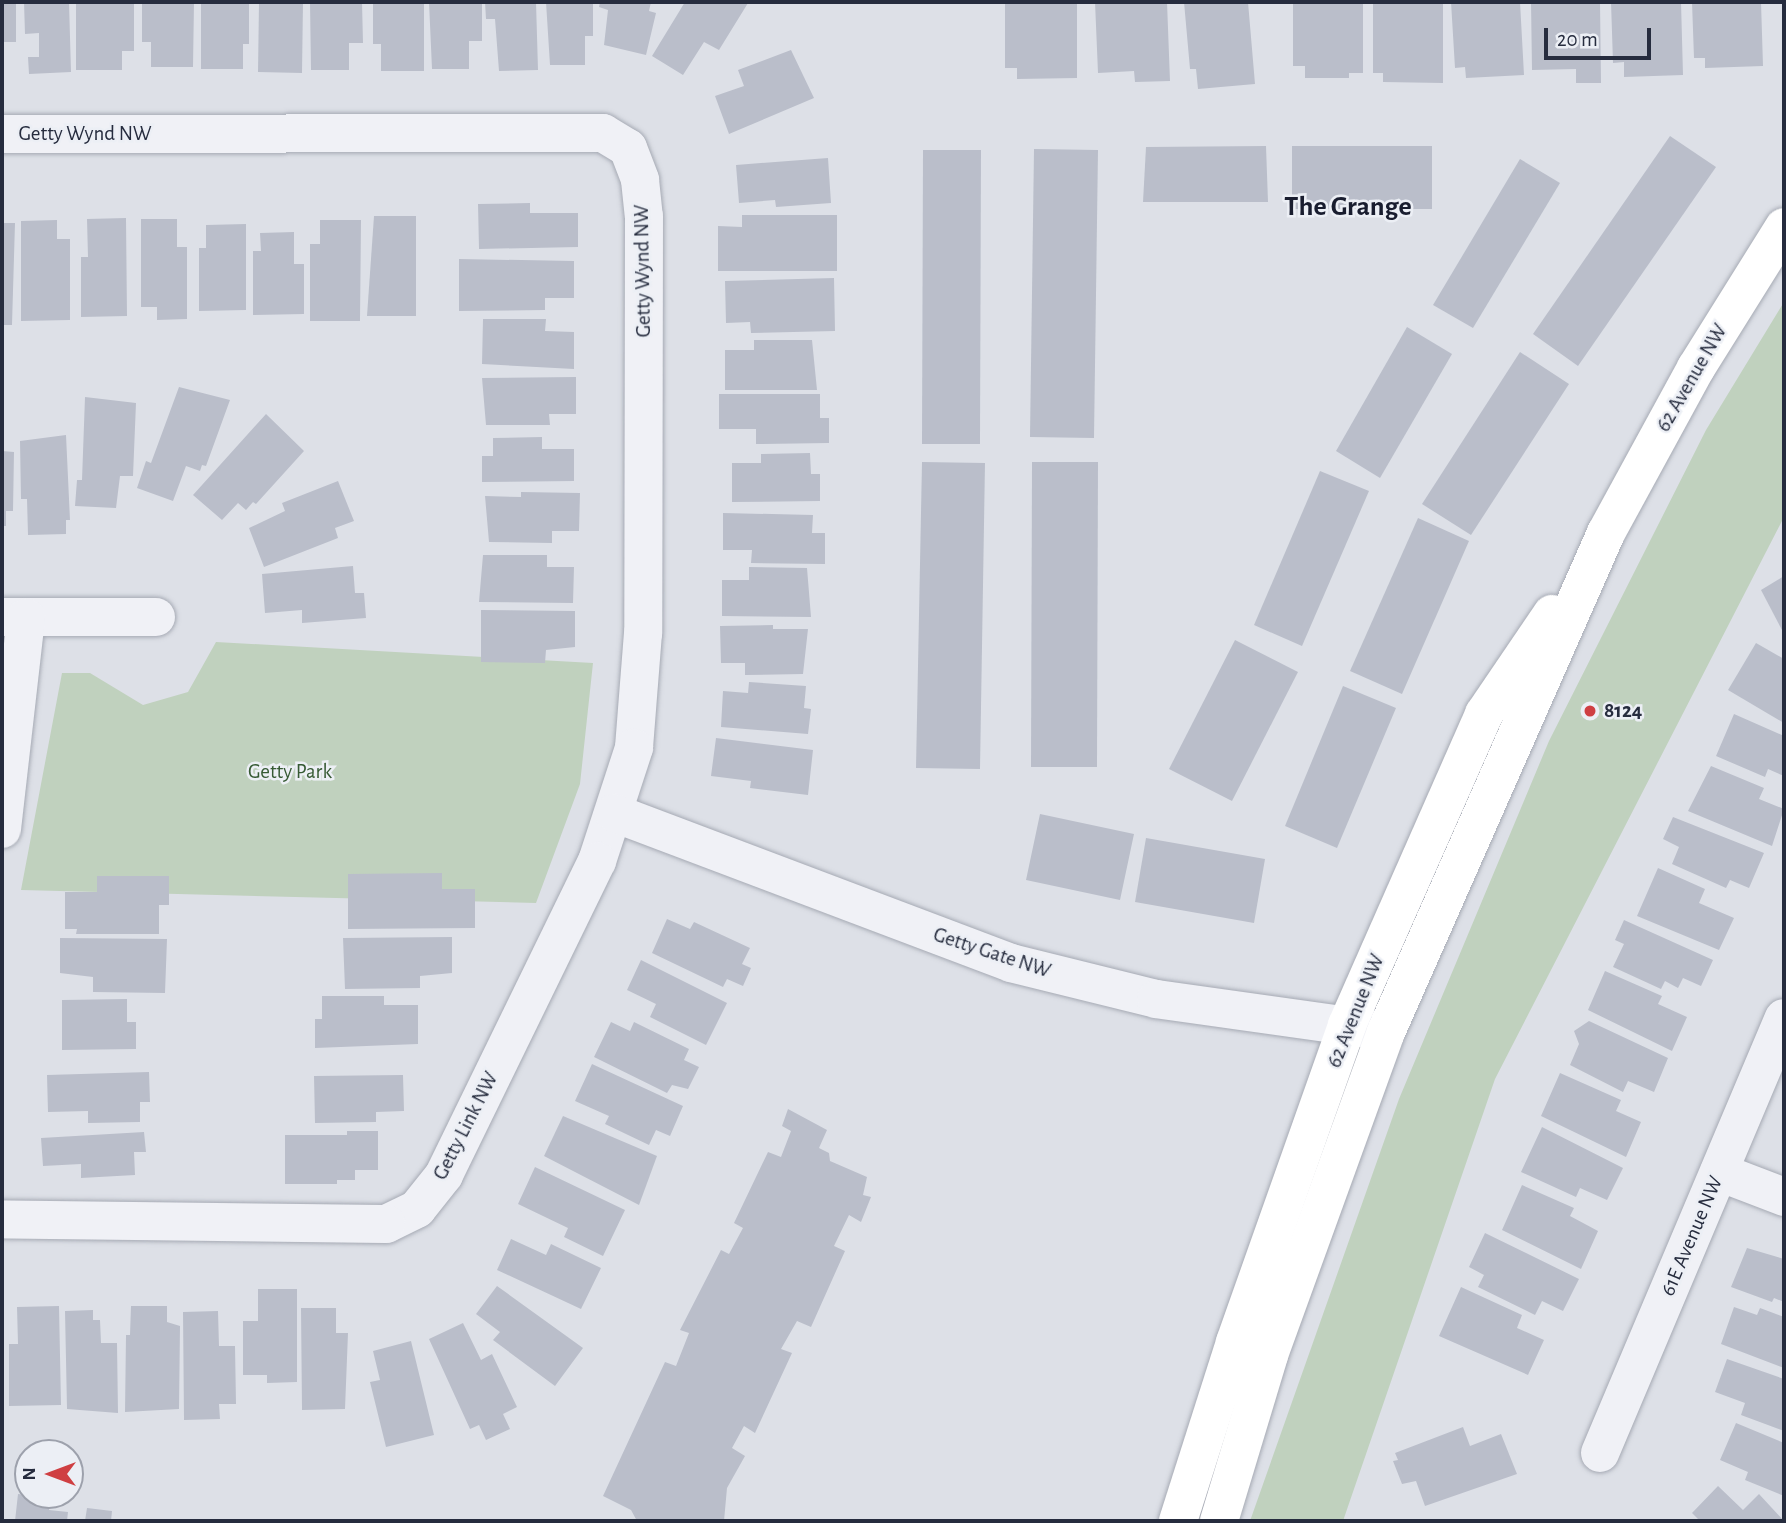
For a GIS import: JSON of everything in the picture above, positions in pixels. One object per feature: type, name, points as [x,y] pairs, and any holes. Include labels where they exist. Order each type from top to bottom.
[{"type":"main road","name":"62 Avenue NW","points":[[1219,1521],[1269,1355],[1386,1032],[1606,533],[1696,368],[1784,227]]},
{"type":"main road","name":"62 Avenue NW","points":[[1178,1521],[1235,1342],[1347,1025],[1483,714],[1606,533]]},
{"type":"street","name":"Getty Wynd NW","points":[[2,134],[603,133],[628,148],[640,180],[645,216],[643,633],[634,748],[614,813]]},
{"type":"street","points":[[2,829],[14,617],[156,617]]},
{"type":"street","name":"Getty Gate NW","points":[[614,813],[1011,963],[1156,999],[1386,1032]]},
{"type":"street","name":"Getty Link NW","points":[[2,1219],[386,1224],[417,1209],[444,1175],[597,861],[614,813]]},
{"type":"street","name":"61E Avenue NW","points":[[1600,1453],[1784,1018]]},
{"type":"street","points":[[1719,1172],[1784,1197]]},
{"type":"green space","points":[[1784,302],[1784,517],[1495,1079],[1343,1521],[1250,1521],[1399,1099],[1549,741],[1706,430]]},
{"type":"green space","name":"Getty Park","points":[[216,642],[593,663],[580,784],[536,903],[21,890],[62,673],[90,673],[143,705],[188,692]]},
{"type":"building","points":[[2,2],[16,2],[16,42],[2,42]]},
{"type":"building","points":[[24,2],[69,2],[71,72],[29,74],[28,57],[39,57],[39,33],[25,34]]},
{"type":"building","points":[[76,2],[134,2],[134,51],[122,51],[122,70],[76,70]]},
{"type":"building","points":[[142,2],[194,2],[193,67],[151,67],[151,42],[142,42]]},
{"type":"building","points":[[201,2],[249,2],[249,44],[243,44],[243,69],[201,69]]},
{"type":"building","points":[[259,2],[303,2],[302,73],[258,72]]},
{"type":"building","points":[[310,2],[362,2],[363,43],[349,43],[349,70],[311,70]]},
{"type":"building","points":[[373,2],[424,2],[424,71],[381,71],[381,44],[373,44]]},
{"type":"building","points":[[429,2],[482,2],[482,41],[469,41],[469,69],[432,69]]},
{"type":"building","points":[[485,2],[536,2],[538,70],[499,71],[495,19],[486,19]]},
{"type":"building","points":[[546,2],[593,2],[593,36],[585,36],[585,65],[550,65]]},
{"type":"building","points":[[600,2],[651,2],[649,11],[656,13],[646,55],[604,45],[608,10],[599,7]]},
{"type":"building","points":[[685,2],[748,3],[719,50],[704,42],[683,75],[652,56]]},
{"type":"building","points":[[1005,2],[1077,2],[1077,78],[1017,79],[1017,68],[1005,68]]},
{"type":"building","points":[[1095,2],[1167,2],[1170,81],[1135,82],[1134,71],[1098,73]]},
{"type":"building","points":[[1184,2],[1248,2],[1255,84],[1198,89],[1196,69],[1190,69]]},
{"type":"building","points":[[1293,2],[1363,2],[1363,73],[1349,73],[1349,78],[1305,78],[1305,66],[1293,66]]},
{"type":"building","points":[[1373,2],[1443,2],[1443,83],[1383,82],[1383,73],[1373,73]]},
{"type":"building","points":[[1451,2],[1520,2],[1524,75],[1466,78],[1465,67],[1455,68]]},
{"type":"building","points":[[1531,2],[1600,2],[1601,83],[1576,83],[1576,69],[1532,70]]},
{"type":"building","points":[[1611,2],[1681,2],[1683,75],[1624,77],[1624,62],[1613,63]]},
{"type":"building","points":[[1692,2],[1761,2],[1763,66],[1705,68],[1705,58],[1694,58]]},
{"type":"building","points":[[791,50],[814,98],[729,134],[715,96],[744,86],[738,70]]},
{"type":"building","points":[[1670,136],[1716,167],[1578,366],[1533,334]]},
{"type":"building","points":[[1266,146],[1268,202],[1143,202],[1146,147]]},
{"type":"building","points":[[1292,146],[1432,146],[1432,209],[1292,209]]},
{"type":"building","points":[[1034,149],[1098,150],[1094,438],[1030,437]]},
{"type":"building","points":[[923,150],[981,150],[980,444],[922,444]]},
{"type":"building","points":[[828,158],[831,203],[776,207],[775,200],[739,203],[736,165]]},
{"type":"building","points":[[1520,159],[1560,183],[1473,328],[1433,305]]},
{"type":"building","points":[[530,203],[530,213],[578,213],[578,247],[479,249],[478,204]]},
{"type":"building","points":[[742,215],[837,215],[837,271],[718,271],[718,226],[742,227]]},
{"type":"building","points":[[374,216],[416,216],[416,316],[367,316]]},
{"type":"building","points":[[126,218],[127,316],[81,317],[81,257],[88,257],[87,219]]},
{"type":"building","points":[[141,219],[177,219],[177,247],[187,247],[187,319],[157,320],[157,307],[141,307]]},
{"type":"building","points":[[57,220],[57,239],[70,239],[70,320],[21,321],[21,221]]},
{"type":"building","points":[[320,220],[361,220],[360,321],[310,321],[310,244],[320,244]]},
{"type":"building","points":[[2,223],[15,223],[12,325],[2,325]]},
{"type":"building","points":[[246,224],[246,310],[199,311],[199,248],[206,248],[206,225]]},
{"type":"building","points":[[294,232],[294,264],[304,264],[304,314],[253,315],[253,251],[261,251],[260,233]]},
{"type":"building","points":[[459,259],[574,261],[574,298],[545,298],[545,310],[459,311]]},
{"type":"building","points":[[834,278],[835,331],[751,333],[750,322],[726,323],[725,281]]},
{"type":"building","points":[[483,319],[546,319],[545,331],[574,332],[574,369],[482,364]]},
{"type":"building","points":[[1407,327],[1452,354],[1380,478],[1336,451]]},
{"type":"building","points":[[754,340],[812,340],[817,390],[725,390],[725,350],[754,350]]},
{"type":"building","points":[[1520,352],[1569,384],[1471,535],[1422,504]]},
{"type":"building","points":[[576,377],[576,414],[549,414],[550,425],[486,425],[482,378]]},
{"type":"building","points":[[179,387],[230,400],[206,466],[202,465],[200,471],[186,466],[173,501],[137,488],[146,461],[151,463]]},
{"type":"building","points":[[719,394],[820,394],[820,418],[829,418],[829,443],[756,444],[756,429],[719,429]]},
{"type":"building","points":[[85,397],[136,403],[133,476],[120,476],[116,508],[75,506],[77,480],[82,480]]},
{"type":"building","points":[[266,414],[304,451],[256,504],[253,502],[246,510],[238,503],[222,520],[193,495]]},
{"type":"building","points":[[66,435],[70,520],[66,520],[66,534],[28,535],[27,499],[21,499],[20,441]]},
{"type":"building","points":[[542,437],[542,449],[574,449],[574,481],[482,482],[482,456],[493,456],[493,438]]},
{"type":"building","points":[[2,451],[14,452],[13,511],[6,511],[6,526],[2,526]]},
{"type":"building","points":[[810,453],[811,474],[820,474],[820,501],[732,502],[732,463],[761,463],[761,454]]},
{"type":"building","points":[[922,462],[985,463],[980,769],[916,768]]},
{"type":"building","points":[[1032,462],[1098,462],[1097,767],[1031,767]]},
{"type":"building","points":[[1320,471],[1369,491],[1302,646],[1254,625]]},
{"type":"building","points":[[338,481],[354,521],[335,528],[338,538],[264,567],[249,528],[285,511],[282,503]]},
{"type":"building","points":[[521,492],[580,493],[579,531],[552,531],[552,543],[489,542],[485,496],[521,497]]},
{"type":"building","points":[[723,513],[813,515],[812,533],[825,533],[825,564],[751,563],[752,550],[723,550]]},
{"type":"building","points":[[1418,518],[1469,541],[1402,694],[1350,671]]},
{"type":"building","points":[[483,555],[547,555],[547,567],[574,567],[573,603],[479,602]]},
{"type":"building","points":[[353,566],[355,593],[364,593],[366,618],[302,623],[302,610],[265,613],[262,574]]},
{"type":"building","points":[[749,567],[807,568],[811,617],[722,616],[722,580],[749,580]]},
{"type":"building","points":[[1784,576],[1784,634],[1761,590]]},
{"type":"building","points":[[481,610],[575,611],[575,647],[546,650],[545,663],[481,662]]},
{"type":"building","points":[[773,625],[773,629],[808,629],[803,674],[745,675],[745,663],[721,663],[720,626]]},
{"type":"building","points":[[1235,640],[1298,672],[1232,801],[1169,769]]},
{"type":"building","points":[[1756,643],[1784,659],[1784,723],[1728,690]]},
{"type":"building","points":[[749,682],[806,686],[804,708],[811,709],[808,734],[721,727],[723,691],[748,693]]},
{"type":"building","points":[[1343,686],[1396,708],[1337,848],[1285,826]]},
{"type":"building","points":[[1734,714],[1784,736],[1784,776],[1768,769],[1765,777],[1716,756]]},
{"type":"building","points":[[716,738],[813,750],[808,795],[750,788],[751,781],[711,776]]},
{"type":"building","points":[[1711,766],[1764,788],[1759,799],[1784,809],[1772,846],[1688,811]]},
{"type":"building","points":[[1040,814],[1134,834],[1120,900],[1026,880]]},
{"type":"building","points":[[1673,817],[1764,853],[1749,888],[1730,880],[1726,888],[1672,864],[1679,847],[1663,839]]},
{"type":"building","points":[[1146,838],[1265,859],[1254,923],[1135,902]]},
{"type":"building","points":[[1658,868],[1705,889],[1699,903],[1734,918],[1719,950],[1637,916]]},
{"type":"building","points":[[442,873],[442,889],[475,889],[475,928],[348,929],[348,874]]},
{"type":"building","points":[[97,876],[169,876],[169,905],[159,905],[159,934],[76,934],[77,929],[65,929],[65,892],[97,892]]},
{"type":"building","points":[[667,919],[690,929],[694,922],[750,948],[742,964],[751,968],[743,986],[727,979],[723,987],[652,953]]},
{"type":"building","points":[[1624,920],[1713,960],[1701,986],[1683,978],[1678,988],[1665,981],[1661,989],[1613,967],[1624,944],[1615,940]]},
{"type":"building","points":[[452,937],[452,973],[420,976],[420,988],[345,989],[343,938]]},
{"type":"building","points":[[60,938],[167,939],[165,993],[93,992],[93,977],[60,973]]},
{"type":"building","points":[[641,960],[727,1003],[706,1045],[650,1017],[656,1004],[627,990]]},
{"type":"building","points":[[1605,971],[1662,996],[1658,1004],[1687,1017],[1672,1051],[1588,1010]]},
{"type":"building","points":[[322,996],[384,996],[384,1005],[418,1005],[418,1044],[315,1048],[315,1019],[322,1019]]},
{"type":"building","points":[[127,999],[127,1022],[136,1022],[136,1049],[62,1050],[62,1000]]},
{"type":"building","points":[[1589,1021],[1668,1058],[1654,1092],[1628,1081],[1623,1092],[1570,1065],[1579,1044],[1574,1031]]},
{"type":"building","points":[[611,1022],[630,1031],[634,1022],[689,1049],[684,1060],[699,1067],[688,1089],[672,1085],[667,1093],[594,1057]]},
{"type":"building","points":[[592,1064],[683,1106],[670,1136],[656,1130],[649,1145],[605,1124],[609,1116],[575,1101]]},
{"type":"building","points":[[149,1072],[150,1102],[140,1102],[140,1122],[88,1123],[88,1111],[48,1112],[47,1075]]},
{"type":"building","points":[[1560,1073],[1621,1100],[1616,1111],[1641,1122],[1626,1157],[1541,1116]]},
{"type":"building","points":[[403,1075],[404,1111],[376,1112],[376,1122],[315,1123],[314,1076]]},
{"type":"building","points":[[788,1109],[827,1130],[819,1148],[829,1153],[830,1161],[867,1177],[863,1195],[871,1197],[861,1222],[849,1215],[834,1246],[845,1251],[811,1327],[797,1321],[781,1349],[792,1353],[755,1433],[744,1426],[732,1448],[745,1456],[727,1488],[724,1521],[637,1521],[631,1510],[603,1496],[665,1362],[676,1366],[689,1333],[680,1330],[721,1250],[729,1254],[743,1228],[734,1223],[768,1152],[781,1157],[791,1131],[782,1126]]},
{"type":"building","points":[[563,1116],[657,1156],[639,1205],[544,1156]]},
{"type":"building","points":[[1542,1127],[1623,1168],[1607,1200],[1580,1188],[1576,1197],[1521,1172]]},
{"type":"building","points":[[347,1131],[378,1131],[378,1170],[355,1170],[355,1180],[337,1180],[337,1184],[285,1184],[285,1135],[347,1135]]},
{"type":"building","points":[[144,1132],[146,1152],[134,1152],[135,1175],[81,1178],[81,1164],[43,1166],[41,1138]]},
{"type":"building","points":[[535,1167],[625,1210],[603,1256],[564,1237],[568,1228],[518,1204]]},
{"type":"building","points":[[1522,1185],[1574,1208],[1570,1216],[1598,1231],[1581,1269],[1502,1230]]},
{"type":"building","points":[[1485,1233],[1579,1279],[1563,1311],[1542,1301],[1535,1315],[1478,1287],[1484,1275],[1469,1267]]},
{"type":"building","points":[[511,1239],[546,1255],[551,1244],[601,1268],[581,1309],[497,1270]]},
{"type":"building","points":[[1747,1248],[1784,1259],[1784,1302],[1774,1298],[1772,1302],[1731,1287]]},
{"type":"building","points":[[497,1286],[583,1348],[555,1386],[493,1340],[500,1332],[476,1314]]},
{"type":"building","points":[[1461,1287],[1522,1315],[1517,1328],[1544,1340],[1528,1375],[1439,1336]]},
{"type":"building","points":[[258,1289],[297,1289],[297,1382],[267,1383],[267,1375],[243,1375],[243,1321],[258,1321]]},
{"type":"building","points":[[59,1306],[61,1405],[9,1406],[9,1344],[18,1344],[17,1307]]},
{"type":"building","points":[[131,1306],[167,1306],[167,1322],[180,1326],[179,1409],[125,1412],[126,1335],[130,1335]]},
{"type":"building","points":[[1734,1307],[1757,1315],[1760,1308],[1784,1317],[1784,1368],[1721,1344]]},
{"type":"building","points":[[301,1308],[336,1308],[336,1333],[348,1333],[345,1409],[302,1410]]},
{"type":"building","points":[[93,1310],[93,1320],[100,1320],[101,1343],[117,1343],[118,1413],[67,1409],[65,1311]]},
{"type":"building","points":[[218,1311],[219,1346],[235,1346],[236,1404],[219,1404],[220,1419],[184,1420],[183,1312]]},
{"type":"building","points":[[463,1323],[481,1360],[492,1354],[517,1407],[503,1414],[510,1429],[486,1440],[479,1425],[470,1429],[429,1339]]},
{"type":"building","points":[[411,1341],[434,1435],[386,1447],[370,1382],[380,1380],[373,1351]]},
{"type":"building","points":[[1727,1359],[1784,1379],[1784,1431],[1741,1415],[1745,1403],[1715,1392]]},
{"type":"building","points":[[1736,1423],[1784,1443],[1784,1496],[1745,1480],[1748,1472],[1720,1460]]},
{"type":"building","points":[[1463,1427],[1470,1446],[1501,1434],[1517,1474],[1425,1506],[1416,1481],[1402,1484],[1393,1461],[1398,1460],[1395,1453]]},
{"type":"building","points":[[1718,1486],[1743,1510],[1759,1494],[1784,1521],[1700,1521],[1692,1513]]},
{"type":"building","points":[[87,1508],[112,1511],[111,1521],[85,1521]]},
{"type":"building","points":[[16,1509],[68,1512],[67,1521],[15,1521]]},
{"type":"place","name":"8124","points":[[1590,711]]},
{"type":"district","name":"The Grange","points":[[1348,207]]}]
